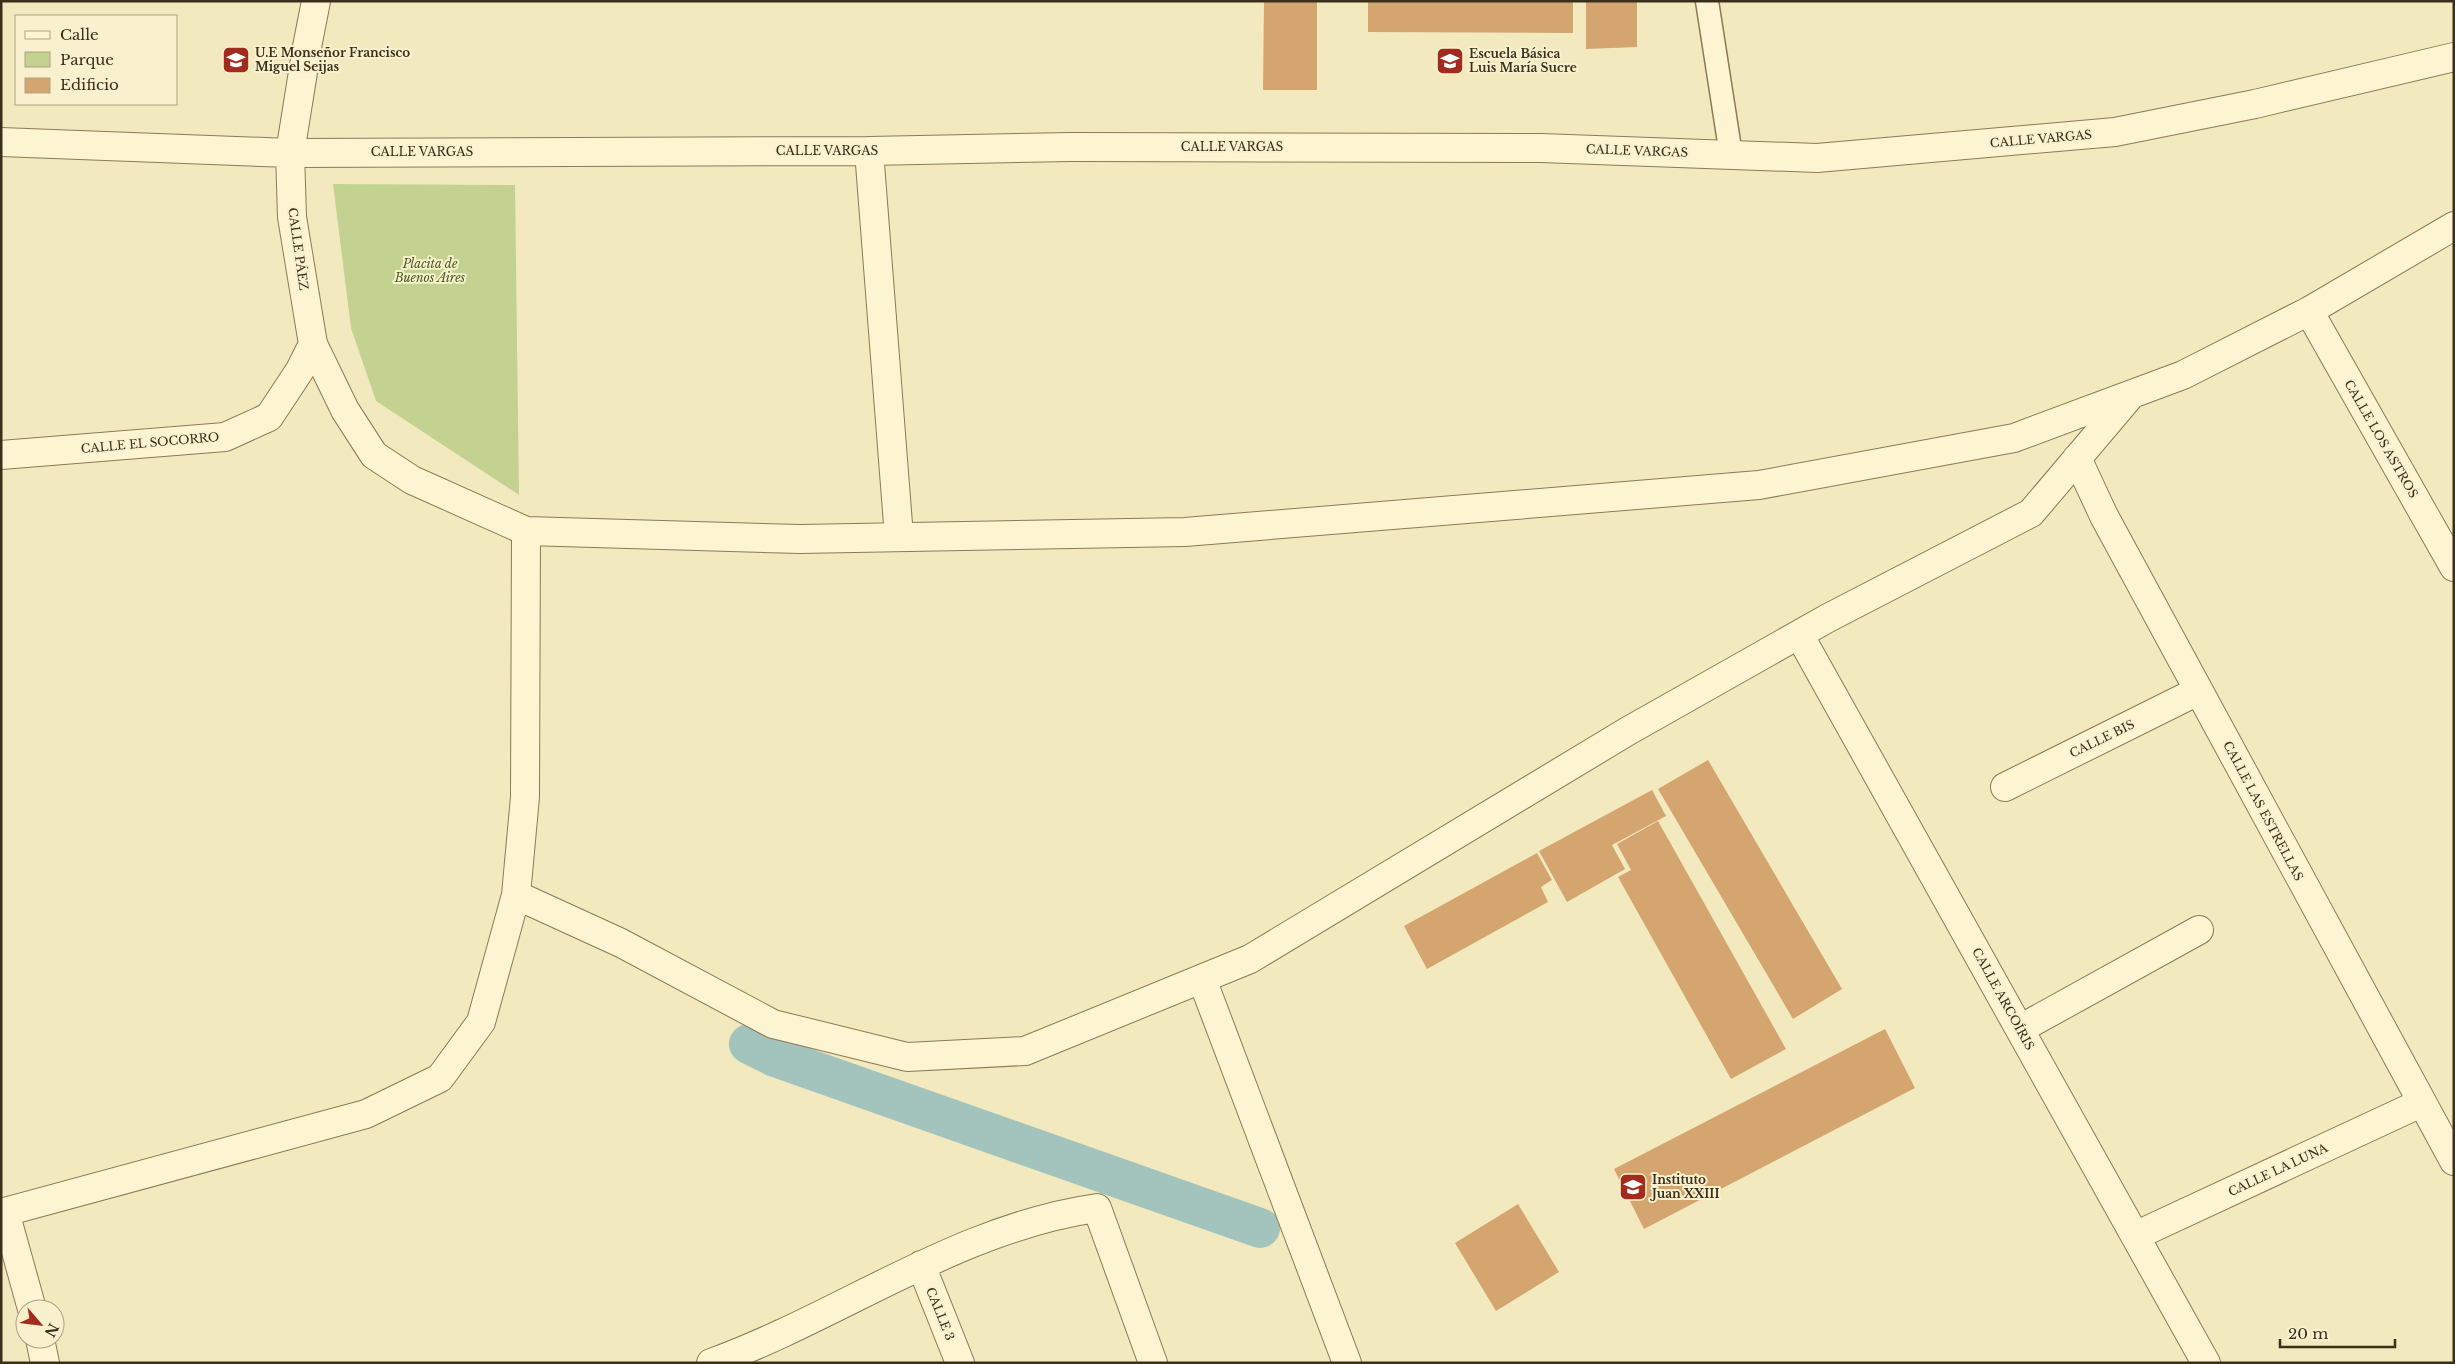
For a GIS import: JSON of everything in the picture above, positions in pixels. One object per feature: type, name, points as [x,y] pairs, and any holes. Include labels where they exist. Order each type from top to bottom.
[{"type":"street","name":"CALLE PÁEZ","points":[[316,1],[290,152],[292,217],[313,344],[346,410],[374,456],[412,480],[526,531]]},
{"type":"street","name":"CALLE VARGAS","points":[[1,142],[290,152],[869,151],[1071,147],[1511,148],[1817,158],[2115,132],[2255,104],[2454,56]]},
{"type":"street","points":[[869,151],[899,537]]},
{"type":"street","points":[[29,1299],[3,1212],[366,1114],[440,1078],[481,1022],[516,895],[524,797],[526,531],[800,539],[1185,532],[1759,485],[2014,438],[2183,375],[2309,311],[2454,226]]},
{"type":"street","name":"CALLE LOS ASTROS","points":[[2309,311],[2454,566]]},
{"type":"street","name":"CALLE EL SOCORRO","points":[[1,455],[225,437],[269,417],[300,370],[313,344]]},
{"type":"street","points":[[516,895],[621,943],[773,1024],[907,1057],[1026,1051],[1250,959],[1628,732],[1800,636],[1828,618],[2031,513],[2131,394]]},
{"type":"street","name":"CALLE LAS ESTRELLAS","points":[[2077,458],[2104,516],[2454,1161]]},
{"type":"street","name":"CALLE ARCOÍRIS","points":[[1800,636],[2206,1363]]},
{"type":"street","name":"CALLE BIS","points":[[2005,787],[2198,691]]},
{"type":"street","points":[[2020,1029],[2199,930]]},
{"type":"street","points":[[1202,979],[1347,1363]]},
{"type":"street","name":"CALLE LA LUNA","points":[[2136,1236],[2421,1103]]},
{"type":"street","points":[[711,1363],[757,1354],[921,1265],[985,1238],[1054,1216],[1097,1208],[1152,1363]]},
{"type":"street","name":"CALLE 3","points":[[921,1265],[960,1363]]},
{"type":"street","points":[[42,1349],[45,1363]]},
{"type":"lane","points":[[1708,1],[1731,155]]},
{"type":"green space","name":"Placita de Buenos Aires","points":[[333,184],[515,185],[519,495],[376,401],[351,328]]},
{"type":"building","points":[[1264,1],[1317,1],[1317,90],[1263,90]]},
{"type":"building","points":[[1368,1],[1573,1],[1573,33],[1368,32]]},
{"type":"building","points":[[1586,1],[1637,1],[1637,47],[1586,49]]},
{"type":"building","points":[[1708,760],[1842,989],[1793,1019],[1658,789]]},
{"type":"building","points":[[1652,790],[1666,816],[1612,845],[1625,869],[1567,902],[1539,851]]},
{"type":"building","points":[[1658,821],[1786,1049],[1731,1079],[1618,877],[1631,870],[1617,844]]},
{"type":"building","points":[[1537,853],[1552,880],[1541,887],[1548,902],[1427,969],[1404,926]]},
{"type":"building","points":[[1885,1029],[1915,1088],[1644,1229],[1614,1169]]},
{"type":"building","points":[[1518,1204],[1559,1272],[1496,1311],[1455,1243]]},
{"type":"waterway","points":[[749,1044],[775,1057],[1260,1228]]},
{"type":"place","name":"U.E Monseñor Francisco Miguel Seijas","points":[[236,60]]},
{"type":"place","name":"Escuela Básica Luis María Sucre","points":[[1450,61]]},
{"type":"place","name":"Instituto Juan XXIII","points":[[1633,1187]]}]
